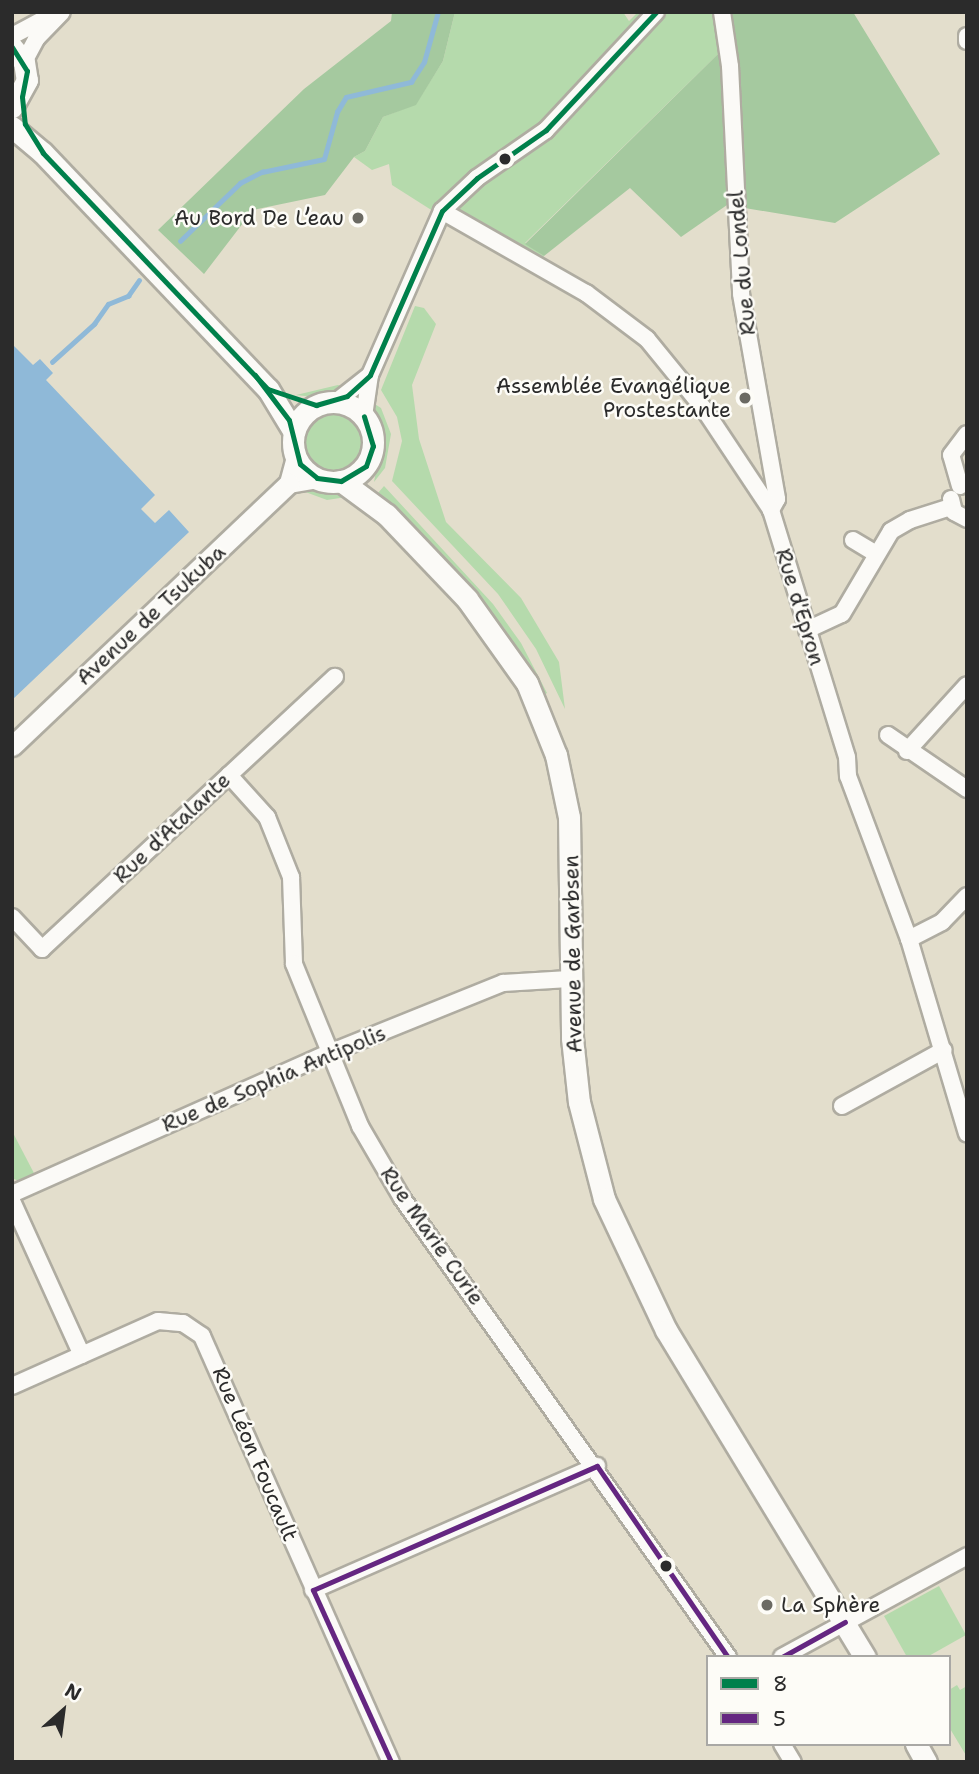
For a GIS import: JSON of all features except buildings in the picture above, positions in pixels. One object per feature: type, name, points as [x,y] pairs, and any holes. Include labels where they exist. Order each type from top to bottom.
[{"type":"main road","points":[[18,54],[27,80],[17,102],[25,124],[43,153]]},
{"type":"main road","points":[[12,127],[43,153],[268,389],[294,432],[296,457],[317,478],[341,481],[387,515]]},
{"type":"main road","points":[[268,389],[327,403],[364,416],[373,446],[366,466],[371,488],[387,515]]},
{"type":"main road","points":[[294,432],[306,411],[327,403]]},
{"type":"main road","points":[[341,481],[366,466]]},
{"type":"main road","name":"Avenue de Garbsen","points":[[387,515],[499,639],[527,683],[547,730],[569,817],[569,979],[579,1102],[604,1199],[666,1330],[762,1492],[864,1655]]},
{"type":"main road","points":[[917,1746],[926,1762]]},
{"type":"street","points":[[12,36],[32,28],[50,12]]},
{"type":"street","points":[[18,54],[62,12]]},
{"type":"street","points":[[364,416],[370,375],[442,211],[477,178],[545,130],[656,12]]},
{"type":"street","name":"Rue du Londel","points":[[722,12],[730,66],[741,294],[777,499],[771,510]]},
{"type":"street","name":"Rue d'Epron","points":[[442,211],[566,280],[647,340],[704,409],[771,510],[855,797],[909,939],[967,1134]]},
{"type":"street","points":[[327,403],[370,375]]},
{"type":"street","points":[[951,507],[951,497],[964,485],[951,455],[967,434]]},
{"type":"street","points":[[296,457],[289,483],[317,478]]},
{"type":"street","name":"Avenue de Tsukuba","points":[[12,746],[289,483]]},
{"type":"street","points":[[951,507],[967,519]]},
{"type":"street","points":[[807,629],[842,614],[876,554],[897,527],[951,507]]},
{"type":"street","points":[[853,540],[876,554]]},
{"type":"street","name":"Rue d'Atalante","points":[[12,917],[42,949],[335,677]]},
{"type":"street","points":[[907,751],[967,685]]},
{"type":"street","points":[[888,735],[907,751],[967,789]]},
{"type":"street","name":"Rue Marie Curie","points":[[229,775],[267,817],[291,877],[294,964],[327,1054],[360,1126],[401,1198],[597,1466],[728,1655]]},
{"type":"street","points":[[909,939],[942,922],[967,896]]},
{"type":"street","name":"Rue de Sophia Antipolis","points":[[12,1194],[327,1054],[503,983],[540,978],[569,979]]},
{"type":"street","points":[[842,1106],[944,1050]]},
{"type":"street","points":[[12,1201],[82,1355]]},
{"type":"street","name":"Rue Léon Foucault","points":[[12,1385],[158,1321],[183,1323],[202,1336],[391,1762]]},
{"type":"street","points":[[313,1590],[597,1466]]},
{"type":"street","points":[[786,1655],[967,1556]]},
{"type":"street","points":[[783,1746],[793,1762]]},
{"type":"green space","points":[[392,12],[455,12],[443,61],[416,105],[383,117],[365,151],[354,157],[325,195],[253,210],[204,274],[158,230],[304,89],[391,21]]},
{"type":"green space","points":[[455,12],[623,12],[629,21],[638,12],[727,12],[720,52],[525,243],[544,256],[532,274],[392,185],[389,164],[372,170],[354,157],[365,151],[383,117],[416,104],[443,61]]},
{"type":"green space","points":[[727,12],[853,12],[940,154],[835,223],[727,205],[681,237],[630,188],[544,256],[525,244],[720,52],[715,21]]},
{"type":"green space","points":[[158,285],[274,408],[272,411],[156,287]]},
{"type":"green space","points":[[415,306],[424,308],[436,324],[412,385],[419,439],[446,522],[521,598],[559,662],[565,709],[536,649],[498,594],[392,481],[402,441],[397,417],[381,390]]},
{"type":"green space","points":[[338,385],[350,389],[314,397],[296,395]]},
{"type":"green space","points":[[370,401],[381,408],[391,434],[385,468],[374,482],[382,439]]},
{"type":"green space","points":[[327,411],[339,411],[355,420],[362,430],[362,454],[355,464],[339,473],[327,473],[316,468],[307,459],[302,448],[302,436],[307,425],[316,416]]},
{"type":"green space","points":[[384,486],[493,604],[521,643],[547,693],[542,696],[504,628],[383,500],[378,493]]},
{"type":"green space","points":[[317,487],[342,489],[353,496],[327,500],[300,490]]},
{"type":"green space","points":[[12,1131],[36,1177],[21,1182],[12,1178]]},
{"type":"green space","points":[[939,1586],[966,1635],[931,1655],[906,1655],[884,1616]]},
{"type":"green space","points":[[957,1685],[960,1690],[967,1686],[967,1757],[951,1730],[951,1689]]},
{"type":"water","points":[[12,344],[33,365],[40,359],[53,373],[46,380],[155,495],[141,509],[155,523],[169,510],[189,532],[12,700]]},
{"type":"waterway","points":[[180,241],[240,183],[262,172],[324,159],[337,112],[346,97],[411,82],[424,62],[438,12]]},
{"type":"waterway","points":[[52,362],[94,324],[108,304],[128,296],[139,280]]},
{"type":"transit line","name":"8","points":[[12,47],[27,71],[22,97],[25,124],[43,153],[268,389],[316,405],[347,396],[370,375],[442,211],[477,178],[546,130],[656,12]]},
{"type":"transit line","name":"8","points":[[255,375],[289,420],[300,464],[317,478],[341,481],[366,466],[373,446],[364,416]]},
{"type":"transit line","name":"5","points":[[597,1466],[727,1655]]},
{"type":"transit line","name":"5","points":[[313,1590],[597,1466]]},
{"type":"transit line","name":"5","points":[[313,1590],[391,1762]]},
{"type":"transit line","name":"5","points":[[786,1655],[845,1622]]},
{"type":"place","name":"Au Bord De L’eau","points":[[358,218]]},
{"type":"place","name":"Assemblée Evangélique Prostestante","points":[[745,398]]},
{"type":"place","name":"La Sphère","points":[[767,1605]]}]
